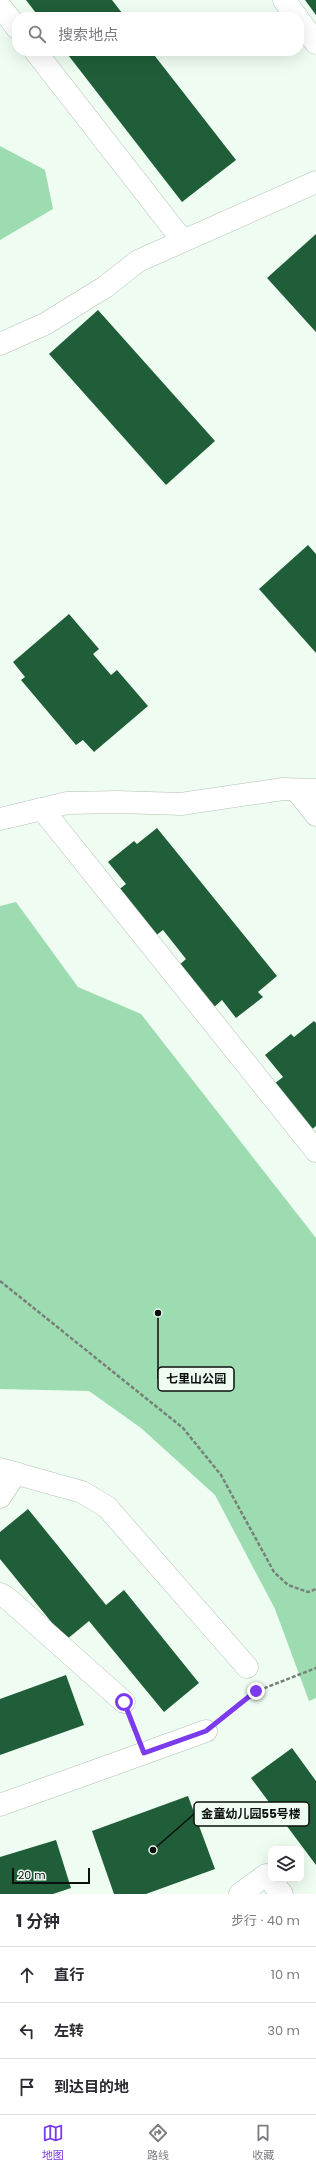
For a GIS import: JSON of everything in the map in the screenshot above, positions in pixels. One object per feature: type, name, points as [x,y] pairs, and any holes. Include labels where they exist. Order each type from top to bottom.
[{"type":"street","points":[[284,0],[293,12]]},
{"type":"street","points":[[0,6],[12,22]]},
{"type":"street","points":[[304,27],[316,43]]},
{"type":"street","points":[[39,56],[183,241]]},
{"type":"street","points":[[0,344],[45,324],[104,287],[138,261],[316,182]]},
{"type":"street","points":[[0,819],[74,803],[118,802],[181,804],[283,789],[306,790],[316,815]]},
{"type":"street","points":[[42,809],[316,1151]]},
{"type":"street","points":[[0,1497],[8,1471],[82,1492],[107,1507],[247,1668]]},
{"type":"street","points":[[0,1594],[6,1597],[38,1624],[124,1702]]},
{"type":"street","points":[[0,1805],[206,1731]]},
{"type":"street","points":[[240,1894],[266,1875],[282,1894]]},
{"type":"path","points":[[0,1281],[183,1428],[221,1475],[274,1572],[288,1585],[308,1592],[316,1589]]},
{"type":"path","points":[[206,1731],[256,1691],[316,1668]]},
{"type":"green space","points":[[0,146],[45,170],[53,209],[0,240]]},
{"type":"green space","points":[[16,902],[78,987],[141,1014],[316,1238],[316,1698],[309,1701],[275,1609],[215,1495],[141,1428],[89,1391],[0,1389],[0,906]]},
{"type":"building","points":[[26,0],[112,0],[121,12],[35,12]]},
{"type":"building","points":[[305,0],[316,0],[316,15]]},
{"type":"building","points":[[69,56],[155,56],[236,160],[182,202]]},
{"type":"building","points":[[316,234],[316,332],[267,278]]},
{"type":"building","points":[[98,310],[215,441],[166,485],[49,354]]},
{"type":"building","points":[[308,545],[316,554],[316,653],[259,589]]},
{"type":"building","points":[[69,614],[99,649],[93,654],[111,675],[117,670],[148,706],[94,752],[83,740],[76,745],[21,680],[25,677],[13,662]]},
{"type":"building","points":[[157,828],[277,976],[258,992],[263,997],[236,1018],[222,1000],[213,1008],[178,966],[186,959],[163,930],[154,937],[117,891],[126,884],[108,862],[134,841],[137,844]]},
{"type":"building","points":[[314,1021],[316,1023],[316,1126],[311,1130],[274,1084],[283,1077],[265,1055],[291,1034],[294,1037]]},
{"type":"building","points":[[28,1509],[106,1605],[124,1590],[199,1683],[164,1712],[89,1621],[66,1640],[0,1559],[0,1532]]},
{"type":"building","points":[[66,1675],[84,1725],[0,1755],[0,1699]]},
{"type":"building","points":[[292,1748],[316,1781],[316,1865],[304,1849],[304,1846],[302,1846],[251,1778]]},
{"type":"building","points":[[188,1796],[215,1869],[146,1894],[114,1894],[92,1831]]},
{"type":"building","points":[[56,1840],[71,1888],[53,1894],[0,1894],[0,1857]]},
{"type":"place","name":"七里山公园","points":[[158,1313]]},
{"type":"place","name":"金童幼儿园55号楼","points":[[153,1850]]},
{"type":"route","points":[[124,1702],[144,1753],[206,1731],[256,1691]]}]
